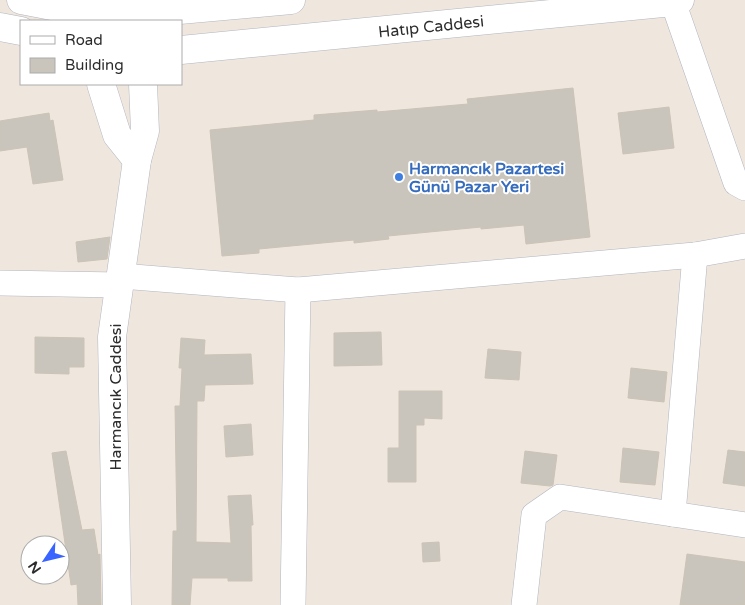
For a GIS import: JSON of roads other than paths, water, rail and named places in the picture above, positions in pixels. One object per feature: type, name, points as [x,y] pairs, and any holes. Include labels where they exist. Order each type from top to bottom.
[{"type":"main road","points":[[21,0],[84,11],[135,12],[290,0]]},
{"type":"main road","name":"Hatıp Caddesi","points":[[182,50],[676,1]]},
{"type":"main road","points":[[0,27],[20,31]]},
{"type":"main road","points":[[101,85],[117,135],[137,160]]},
{"type":"main road","name":"Harmancık Caddesi","points":[[117,605],[112,337],[137,160],[146,131],[143,85]]},
{"type":"street","points":[[676,1],[741,177]]},
{"type":"street","points":[[0,283],[120,280],[298,290],[695,255],[745,246]]},
{"type":"street","points":[[673,514],[695,255]]},
{"type":"street","points":[[294,605],[298,290]]},
{"type":"street","points":[[524,605],[534,515],[560,496],[745,526]]},
{"type":"place","name":"Harmancık Pazartesi Günü Pazar Yeri","points":[[399,177]]}]
